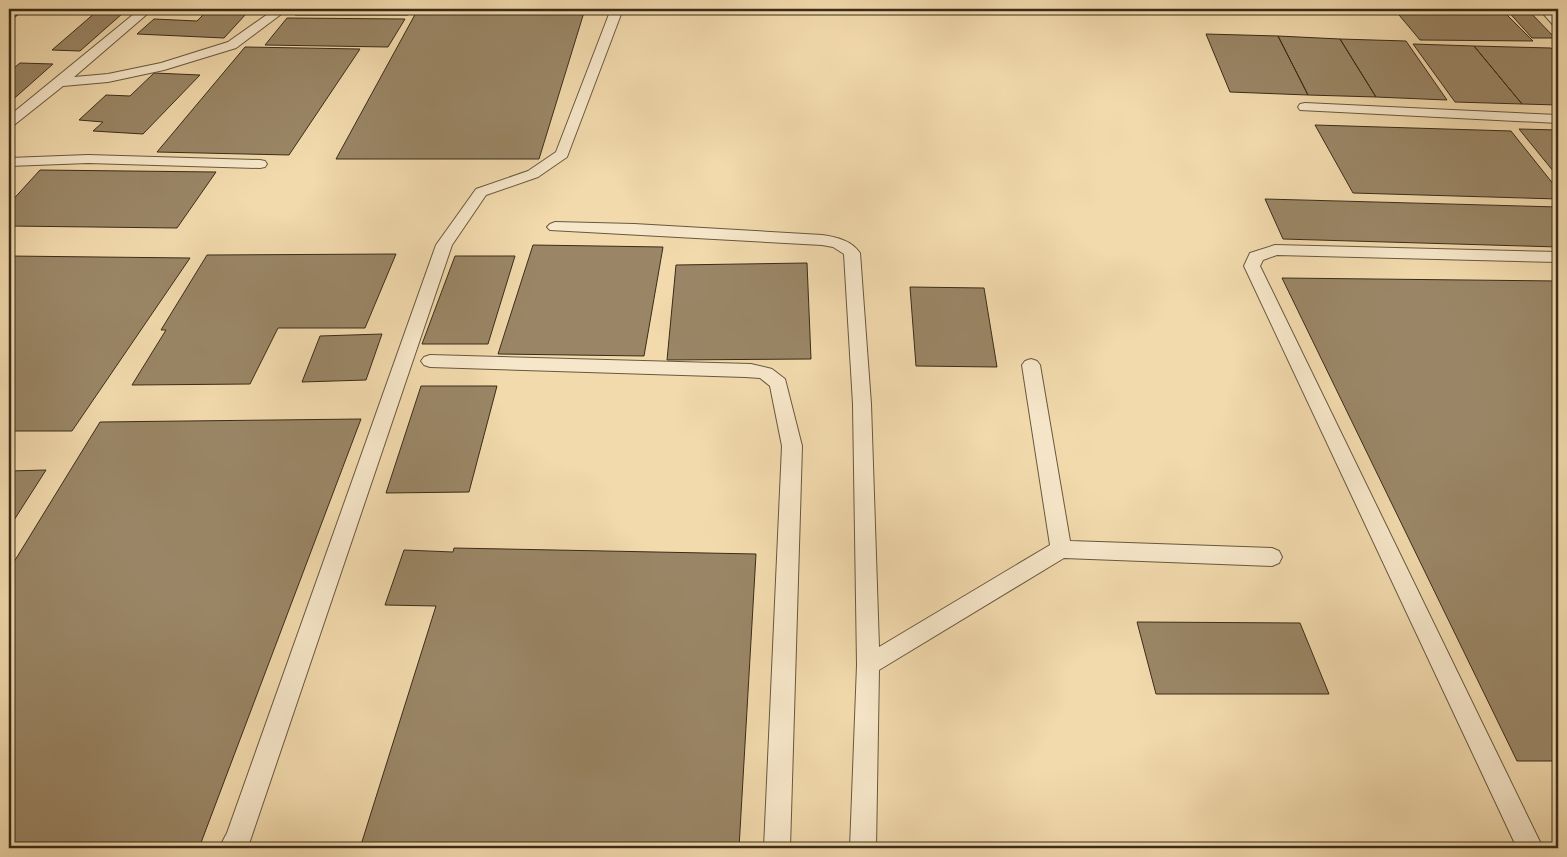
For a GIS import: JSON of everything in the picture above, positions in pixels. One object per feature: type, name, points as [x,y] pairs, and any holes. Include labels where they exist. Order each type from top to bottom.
[{"type":"lane","points":[[9,122],[147,9]]},
{"type":"lane","points":[[60,82],[108,78],[164,66],[232,45],[282,9]]},
{"type":"lane","points":[[232,848],[237,841],[444,245],[481,192],[533,174],[562,154],[618,9]]},
{"type":"lane","points":[[1544,9],[1558,23]]},
{"type":"lane","points":[[1305,107],[1558,119]]},
{"type":"lane","points":[[9,162],[88,159],[260,164]]},
{"type":"lane","points":[[555,227],[634,228],[834,241],[852,253],[862,404],[868,665],[863,848]]},
{"type":"lane","points":[[1530,848],[1252,266],[1256,257],[1275,250],[1558,257]]},
{"type":"lane","points":[[430,361],[739,370],[765,373],[774,377],[779,384],[792,446],[777,848]]},
{"type":"lane","points":[[1031,365],[1061,549]]},
{"type":"lane","points":[[868,665],[1061,549],[1272,557]]},
{"type":"building","points":[[9,9],[25,9],[9,22]]},
{"type":"building","points":[[139,9],[133,14],[123,13],[80,51],[52,50],[96,12],[29,10]]},
{"type":"building","points":[[204,9],[260,9],[258,11]]},
{"type":"building","points":[[300,9],[411,9],[408,15],[295,15]]},
{"type":"building","points":[[418,9],[585,9],[539,159],[336,159]]},
{"type":"building","points":[[1394,9],[1501,9],[1533,41],[1420,40]]},
{"type":"building","points":[[1506,9],[1527,9],[1555,38],[1532,38]]},
{"type":"building","points":[[205,13],[246,14],[224,38],[137,34],[154,19],[197,21]]},
{"type":"building","points":[[287,18],[405,19],[388,47],[265,45]]},
{"type":"building","points":[[1206,34],[1278,36],[1308,95],[1230,92]]},
{"type":"building","points":[[1278,36],[1340,39],[1376,97],[1308,95]]},
{"type":"building","points":[[1340,39],[1406,41],[1447,100],[1376,97]]},
{"type":"building","points":[[1413,44],[1474,46],[1522,104],[1455,102]]},
{"type":"building","points":[[1474,46],[1551,48],[1558,56],[1558,105],[1522,104]]},
{"type":"building","points":[[245,47],[360,49],[289,155],[157,152]]},
{"type":"building","points":[[20,63],[53,64],[9,103],[9,72]]},
{"type":"building","points":[[154,73],[200,75],[143,134],[93,131],[103,122],[79,120],[106,95],[130,96]]},
{"type":"building","points":[[1315,125],[1511,131],[1558,190],[1558,199],[1353,193]]},
{"type":"building","points":[[1519,129],[1558,130],[1558,177]]},
{"type":"building","points":[[40,170],[216,172],[177,228],[9,226],[9,204]]},
{"type":"building","points":[[1265,199],[1558,207],[1558,247],[1283,239]]},
{"type":"building","points":[[533,245],[663,247],[644,356],[498,354]]},
{"type":"building","points":[[396,254],[365,328],[278,328],[250,384],[132,385],[166,330],[161,330],[207,255]]},
{"type":"building","points":[[9,256],[190,258],[72,431],[9,431]]},
{"type":"building","points":[[455,256],[515,256],[488,344],[422,344]]},
{"type":"building","points":[[807,263],[811,359],[667,360],[676,265]]},
{"type":"building","points":[[1282,278],[1558,281],[1558,761],[1517,761]]},
{"type":"building","points":[[910,287],[984,288],[997,367],[916,366]]},
{"type":"building","points":[[382,334],[366,380],[302,382],[320,336]]},
{"type":"building","points":[[421,386],[497,386],[469,492],[386,493]]},
{"type":"building","points":[[361,419],[199,848],[9,848],[9,570],[100,422]]},
{"type":"building","points":[[46,470],[9,528],[9,471]]},
{"type":"building","points":[[454,548],[756,554],[739,848],[360,848],[436,606],[385,605],[404,550],[453,552]]},
{"type":"building","points":[[1137,622],[1300,623],[1329,694],[1156,694]]}]
